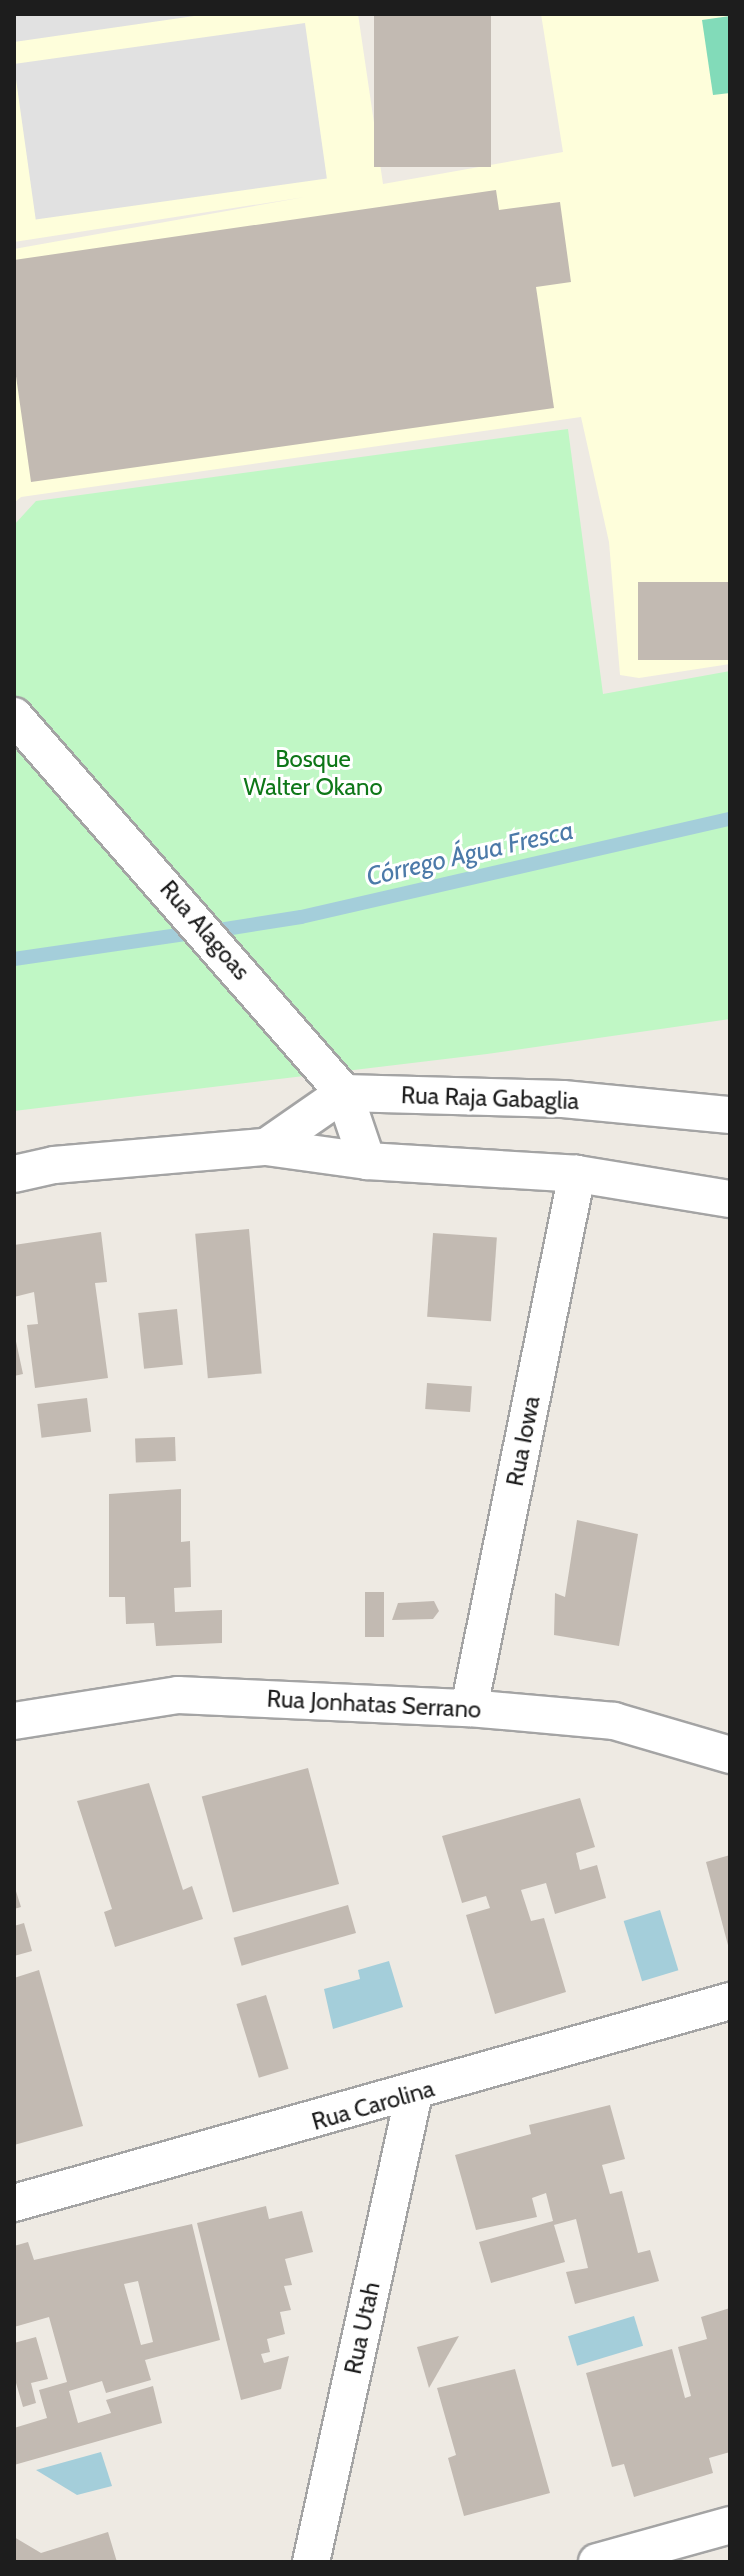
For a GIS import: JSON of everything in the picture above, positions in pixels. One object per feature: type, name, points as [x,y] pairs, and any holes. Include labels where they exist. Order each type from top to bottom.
[{"type":"street","name":"Rua Alagoas","points":[[14,716],[344,1093],[367,1161]]},
{"type":"street","name":"Rua Raja Gabaglia","points":[[344,1093],[563,1099],[730,1115]]},
{"type":"street","points":[[266,1147],[344,1093]]},
{"type":"street","points":[[14,1174],[266,1147],[367,1161],[577,1174],[730,1199]]},
{"type":"street","name":"Rua Iowa","points":[[469,1708],[577,1174]]},
{"type":"street","name":"Rua Jonhatas Serrano","points":[[14,1721],[178,1695],[469,1708],[614,1721],[730,1755]]},
{"type":"street","name":"Rua Carolina","points":[[14,2203],[414,2094],[730,2001]]},
{"type":"street","name":"Rua Utah","points":[[311,2562],[414,2094]]},
{"type":"street","points":[[597,2562],[730,2525]]},
{"type":"shaded area","points":[[14,14],[358,14],[383,184],[563,152],[541,14],[730,14],[730,664],[639,678],[620,675],[609,542],[581,417],[21,497],[14,503],[14,249],[305,197],[14,242]]},
{"type":"shaded area","points":[[14,14],[208,14],[14,42]]},
{"type":"shaded area","points":[[305,23],[327,178],[36,219],[14,64]]},
{"type":"green space","points":[[730,16],[730,93],[713,95],[702,20]]},
{"type":"green space","name":"Bosque Walter Okano","points":[[568,429],[603,694],[730,671],[730,1019],[487,1054],[14,1111],[14,525],[36,501]]},
{"type":"water","points":[[660,1910],[678,1970],[642,1981],[624,1921]]},
{"type":"water","points":[[389,1961],[403,2007],[333,2029],[324,1989],[360,1979],[358,1970]]},
{"type":"water","points":[[634,2316],[643,2346],[577,2366],[568,2336]]},
{"type":"water","points":[[101,2452],[112,2486],[77,2495],[36,2470]]},
{"type":"building","points":[[374,14],[491,14],[491,167],[374,167]]},
{"type":"building","points":[[496,190],[499,210],[560,202],[571,282],[536,287],[554,408],[31,482],[14,362],[14,260]]},
{"type":"building","points":[[638,582],[730,582],[730,660],[638,660]]},
{"type":"building","points":[[249,1229],[262,1373],[208,1378],[195,1234]]},
{"type":"building","points":[[101,1232],[107,1282],[95,1283],[108,1378],[35,1388],[27,1325],[38,1324],[34,1292],[14,1297],[14,1245]]},
{"type":"building","points":[[433,1233],[497,1237],[491,1321],[427,1317]]},
{"type":"building","points":[[177,1309],[183,1365],[144,1369],[138,1313]]},
{"type":"building","points":[[14,1332],[23,1374],[14,1376]]},
{"type":"building","points":[[427,1383],[472,1386],[470,1412],[425,1409]]},
{"type":"building","points":[[87,1398],[91,1432],[42,1438],[37,1404]]},
{"type":"building","points":[[175,1437],[176,1461],[136,1462],[135,1438]]},
{"type":"building","points":[[181,1489],[181,1542],[190,1541],[191,1587],[174,1588],[175,1612],[222,1610],[222,1643],[156,1646],[154,1623],[126,1624],[125,1597],[109,1597],[109,1494]]},
{"type":"building","points":[[577,1520],[638,1534],[619,1646],[554,1635],[555,1593],[565,1597]]},
{"type":"building","points":[[365,1592],[384,1592],[384,1637],[365,1637]]},
{"type":"building","points":[[434,1601],[439,1611],[433,1619],[392,1620],[398,1603]]},
{"type":"building","points":[[308,1768],[339,1884],[233,1912],[202,1796]]},
{"type":"building","points":[[149,1783],[183,1890],[192,1886],[203,1919],[115,1947],[104,1912],[112,1909],[77,1801]]},
{"type":"building","points":[[580,1798],[595,1847],[576,1853],[580,1870],[597,1865],[606,1898],[555,1914],[546,1883],[521,1890],[531,1921],[544,1918],[566,1992],[495,2014],[466,1915],[490,1908],[486,1896],[462,1903],[442,1836]]},
{"type":"building","points":[[730,1855],[730,1949],[729,1949],[706,1862]]},
{"type":"building","points":[[14,1885],[21,1907],[14,1909]]},
{"type":"building","points":[[348,1905],[356,1933],[242,1966],[234,1938]]},
{"type":"building","points":[[24,1923],[32,1951],[14,1956],[14,1926]]},
{"type":"building","points":[[39,1970],[83,2126],[14,2145],[14,1978]]},
{"type":"building","points":[[266,1995],[289,2069],[259,2078],[236,2004]]},
{"type":"building","points":[[610,2105],[625,2159],[602,2165],[610,2194],[622,2191],[638,2253],[650,2250],[659,2281],[575,2304],[566,2272],[588,2268],[576,2219],[554,2225],[565,2262],[491,2283],[479,2242],[553,2221],[546,2193],[532,2198],[537,2217],[476,2230],[455,2155],[531,2134],[529,2125]]},
{"type":"building","points":[[266,2206],[269,2219],[302,2211],[313,2252],[285,2259],[292,2285],[284,2286],[291,2310],[280,2312],[285,2334],[267,2339],[270,2352],[261,2354],[264,2363],[289,2356],[281,2389],[241,2400],[197,2223]]},
{"type":"building","points":[[192,2224],[220,2340],[145,2360],[151,2380],[106,2393],[102,2381],[69,2391],[78,2423],[111,2413],[106,2400],[153,2386],[162,2423],[14,2465],[14,2428],[47,2418],[39,2390],[67,2382],[49,2317],[14,2327],[14,2246],[28,2242],[34,2260]],"holes":[[[138,2281],[153,2342],[141,2345],[124,2284]]]},
{"type":"building","points":[[730,2308],[730,2452],[709,2458],[713,2473],[634,2497],[624,2464],[612,2467],[586,2373],[672,2349],[685,2398],[691,2396],[678,2347],[707,2339],[701,2317]]},
{"type":"building","points":[[459,2336],[429,2388],[417,2347]]},
{"type":"building","points":[[36,2337],[48,2379],[31,2383],[36,2403],[23,2407],[14,2376],[14,2343]]},
{"type":"building","points":[[515,2369],[550,2493],[464,2516],[448,2458],[456,2455],[437,2388]]},
{"type":"building","points":[[108,2532],[117,2562],[14,2562],[14,2537],[41,2553]]},
{"type":"waterway","name":"Córrego Água Fresca","points":[[219,930],[301,917],[730,819]]},
{"type":"waterway","name":"Córrego Água Fresca","points":[[14,959],[192,933]]}]
